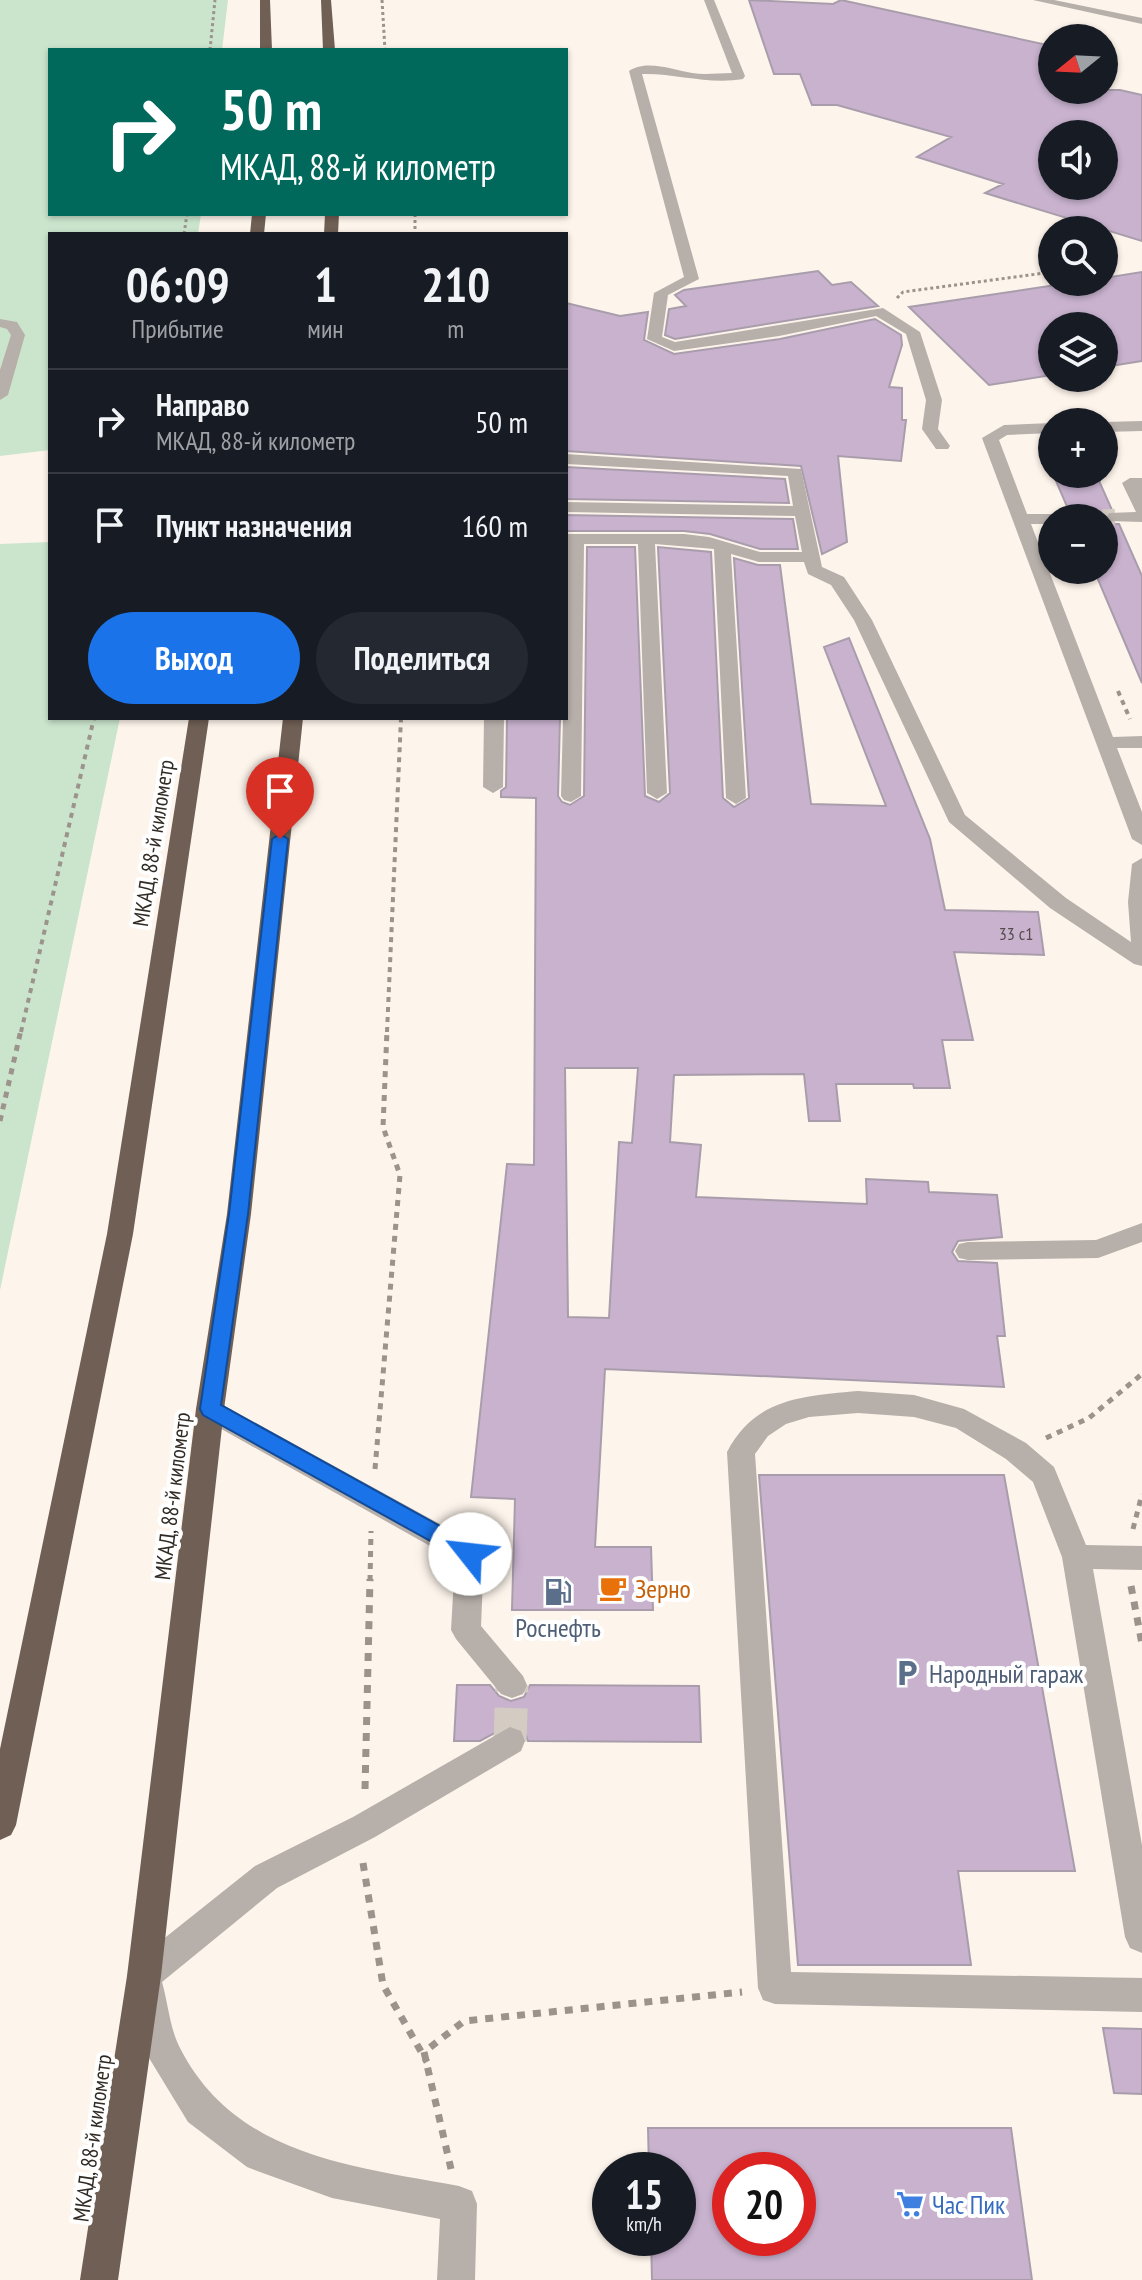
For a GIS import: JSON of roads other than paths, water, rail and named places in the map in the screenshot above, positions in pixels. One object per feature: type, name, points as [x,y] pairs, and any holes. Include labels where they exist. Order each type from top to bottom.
[{"type":"highway","points":[[265,0],[266,48]]},
{"type":"highway","points":[[326,0],[329,48]]},
{"type":"highway","name":"МКАД, 88-й километр","points":[[0,1825],[120,1234],[199,720]]},
{"type":"highway","name":"МКАД, 88-й километр","points":[[99,2280],[144,1976],[210,1409],[239,1214],[293,720]]},
{"type":"street","points":[[709,0],[739,76],[691,77],[672,70],[635,71],[692,279],[661,293],[654,339],[674,347],[779,332],[878,311],[913,332],[934,400],[930,429],[942,446]]},
{"type":"street","points":[[1038,0],[1062,2],[1142,21]]},
{"type":"street","points":[[0,393],[7,348],[18,335],[4,326]]},
{"type":"street","points":[[1118,427],[1142,426]]},
{"type":"street","points":[[1038,429],[1004,430],[990,438],[1142,839]]},
{"type":"street","points":[[568,459],[795,472],[814,570],[838,581],[863,620],[956,818],[1058,903],[1142,959]]},
{"type":"street","points":[[1142,483],[1130,483],[1142,509]]},
{"type":"street","points":[[568,507],[802,511]]},
{"type":"street","points":[[1118,517],[1142,517]]},
{"type":"street","points":[[1021,519],[1038,519]]},
{"type":"street","points":[[571,796],[571,539],[684,539],[759,557],[812,557]]},
{"type":"street","points":[[646,539],[657,793]]},
{"type":"street","points":[[722,546],[736,798]]},
{"type":"street","points":[[493,787],[494,720]]},
{"type":"street","points":[[1105,743],[1142,742]]},
{"type":"street","points":[[1142,864],[1139,902],[1142,946]]},
{"type":"street","points":[[968,1251],[1098,1249],[1142,1232]]},
{"type":"street","points":[[1142,1937],[1076,1557],[1044,1475],[1016,1451],[964,1420],[914,1406],[858,1402],[809,1406],[777,1416],[758,1428],[741,1452],[775,1988],[1142,1995]]},
{"type":"street","points":[[210,1409],[470,1554],[466,1630],[512,1685]]},
{"type":"street","points":[[1076,1557],[1142,1558]]},
{"type":"street","points":[[456,2280],[459,2204],[332,2180],[260,2154],[200,2110],[163,2053],[144,1976],[266,1877],[364,1827],[510,1741]]},
{"type":"tunnel","points":[[510,1741],[512,1685]]},
{"type":"place","name":"Зерно","points":[[613,1588]]},
{"type":"place","name":"Роснефть","points":[[558,1592]]},
{"type":"place","name":"Народный гараж","points":[[907,1673]]},
{"type":"place","name":"Час Пик","points":[[910,2204]]}]
